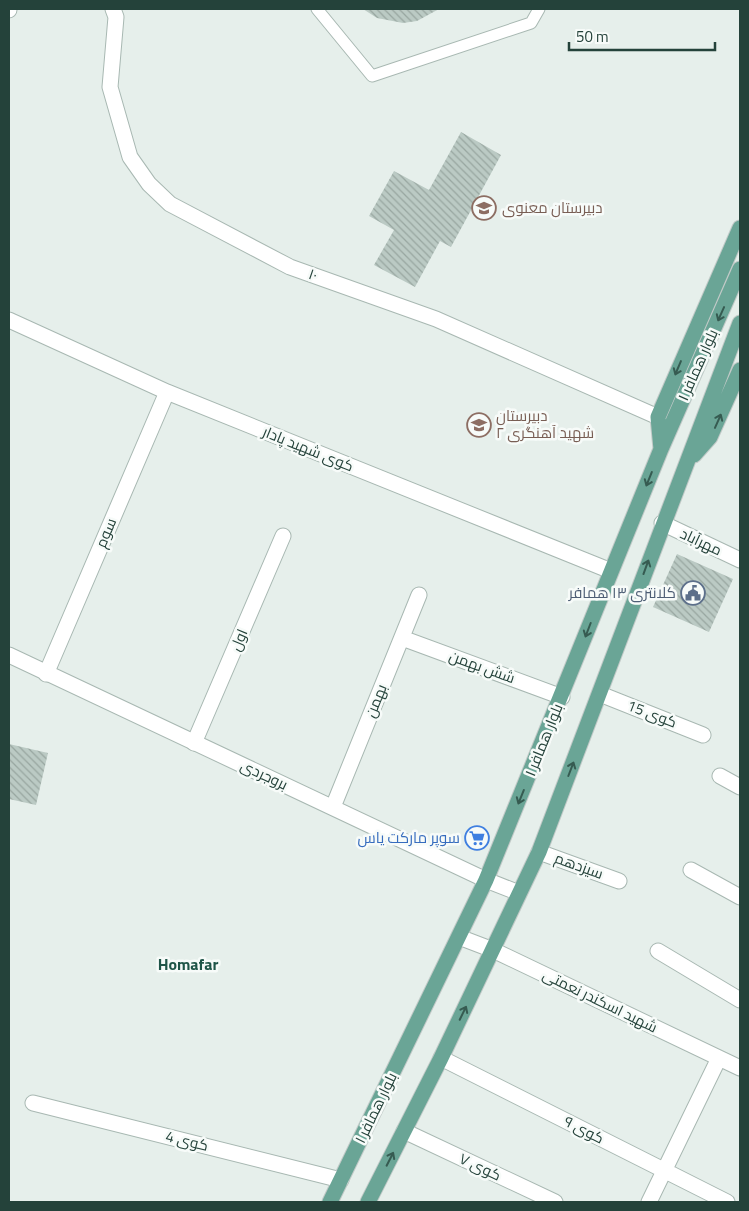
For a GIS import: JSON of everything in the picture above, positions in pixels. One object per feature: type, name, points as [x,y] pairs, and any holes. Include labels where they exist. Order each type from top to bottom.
[{"type":"main road","points":[[661,449],[658,417],[740,228]]},
{"type":"main road","name":"بلوار همافر ۱","points":[[330,1202],[486,880],[661,449],[740,269]]},
{"type":"main road","name":"بلوار همافر ۱","points":[[368,1202],[441,1058],[539,852],[600,694],[662,523],[689,459],[740,324]]},
{"type":"main road","points":[[689,459],[710,437],[740,370]]},
{"type":"street","name":"۱۰","points":[[113,9],[116,17],[110,87],[130,158],[149,184],[170,204],[290,267],[436,318],[658,417]]},
{"type":"street","name":"کوی شهید پادار","points":[[9,320],[167,392],[611,571]]},
{"type":"street","name":"سوم","points":[[46,674],[167,392]]},
{"type":"street","name":"مهرآباد","points":[[662,523],[740,560]]},
{"type":"street","name":"اول","points":[[194,743],[283,536]]},
{"type":"street","name":"بهمن","points":[[333,807],[419,595]]},
{"type":"street","name":"شش بهمن","points":[[402,638],[562,696]]},
{"type":"street","name":"بروجردی","points":[[9,655],[486,880],[519,893]]},
{"type":"street","name":"کوی 15","points":[[600,694],[703,734]]},
{"type":"street","points":[[720,776],[740,787]]},
{"type":"street","name":"سیزدهم","points":[[539,852],[620,881]]},
{"type":"street","points":[[691,870],[740,897]]},
{"type":"street","name":"شهید اسکندر نعمتی","points":[[459,937],[493,950],[740,1068]]},
{"type":"street","points":[[658,951],[740,1000]]},
{"type":"street","name":"کوی ۹","points":[[441,1058],[728,1202]]},
{"type":"street","points":[[649,1202],[719,1058]]},
{"type":"street","name":"کوی 4","points":[[34,1103],[341,1180]]},
{"type":"street","name":"کوی ۷","points":[[404,1131],[555,1202]]},
{"type":"lane","points":[[317,9],[372,76],[531,23],[539,9]]},
{"type":"building","points":[[363,9],[439,9],[417,21],[403,23],[377,18]]},
{"type":"building","points":[[461,132],[501,155],[451,247],[440,241],[415,287],[374,265],[394,230],[369,216],[394,171],[429,190]]},
{"type":"building","name":"کلانتری ۱۳ همافر","points":[[677,554],[733,579],[709,632],[653,607]]},
{"type":"building","points":[[9,744],[48,753],[36,805],[9,799]]},
{"type":"place","name":"دبیرستان معنوی","points":[[484,208]]},
{"type":"place","name":"دبیرستان شهید آهنگری ۲","points":[[479,425]]},
{"type":"place","name":"کلانتری ۱۳ همافر","points":[[693,593]]},
{"type":"place","name":"سوپر مارکت یاس","points":[[477,838]]},
{"type":"district","name":"Homafar","points":[[188,964]]}]
